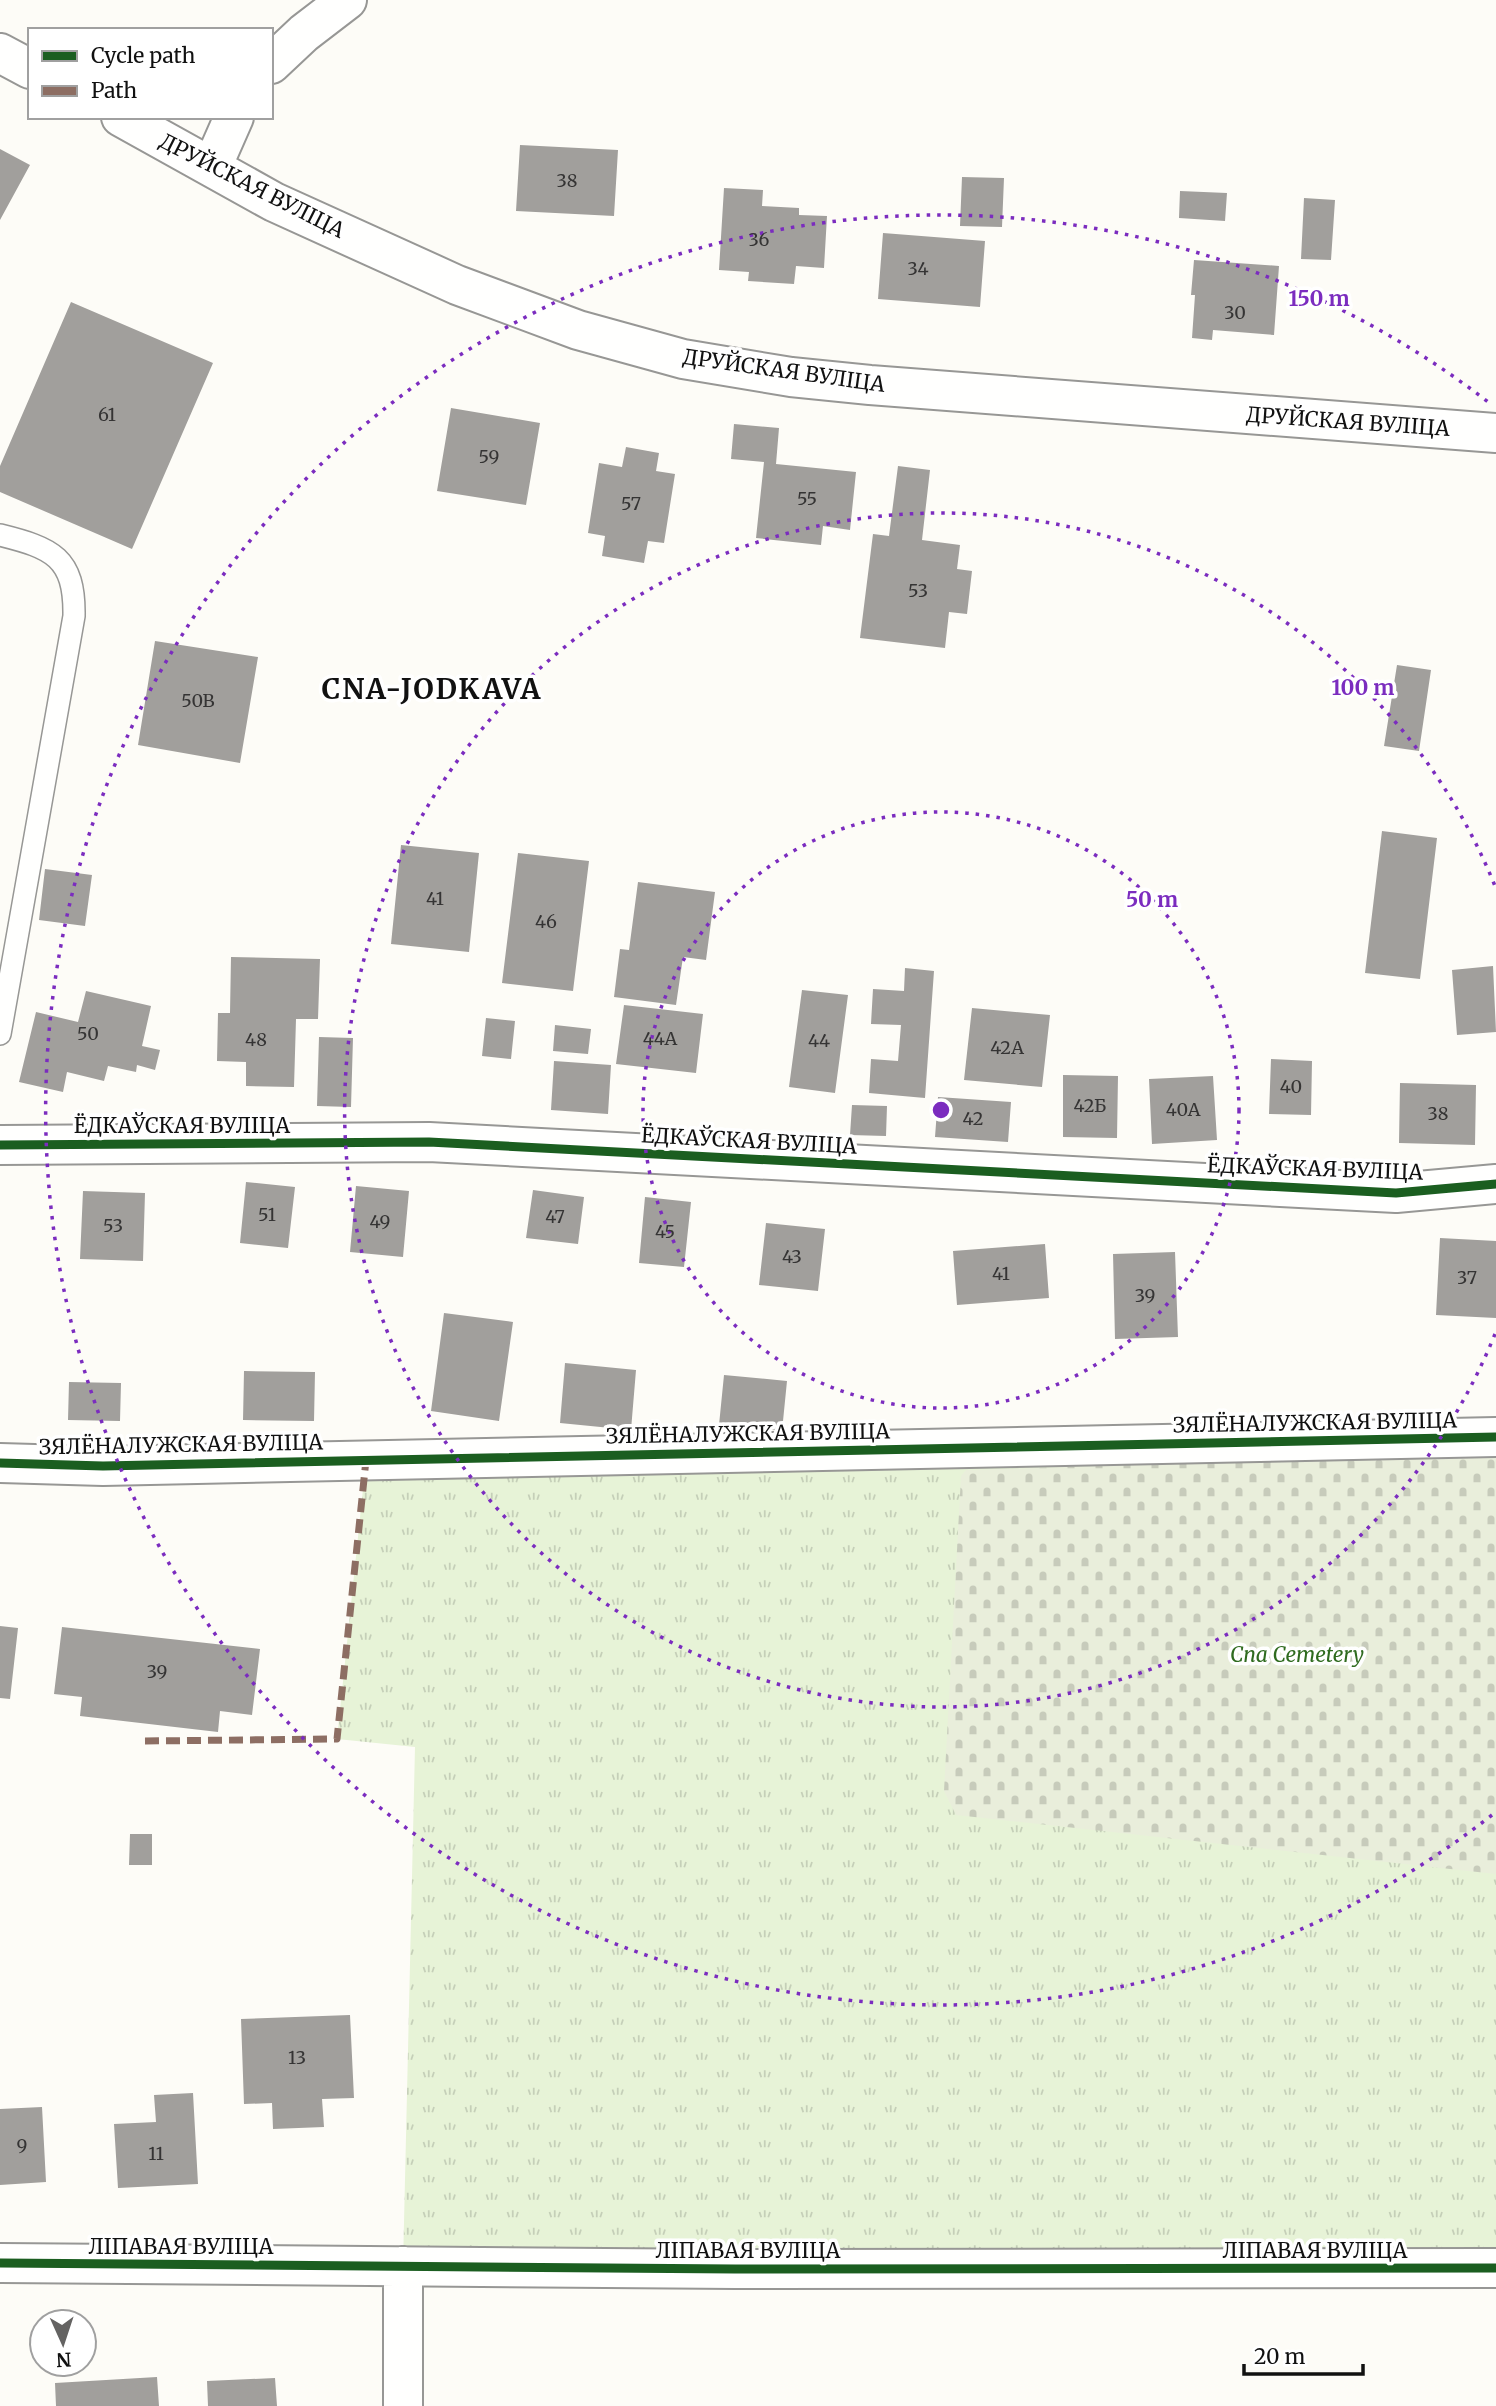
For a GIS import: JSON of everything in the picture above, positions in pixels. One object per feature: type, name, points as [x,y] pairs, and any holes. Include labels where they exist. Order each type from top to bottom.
[{"type":"street","points":[[273,63],[304,33],[347,0]]},
{"type":"street","points":[[0,53],[28,68]]},
{"type":"street","name":"ДРУЙСКАЯ ВУЛІЦА","points":[[125,119],[274,202],[457,285],[578,330],[683,359],[792,377],[870,385],[1496,433]]},
{"type":"street","points":[[212,167],[233,119]]},
{"type":"street","name":"ЁДКАЎСКАЯ ВУЛІЦА","points":[[0,1145],[429,1142],[1395,1193],[1496,1184]]},
{"type":"street","name":"ЗЯЛЁНАЛУЖСКАЯ ВУЛІЦА","points":[[0,1463],[103,1466],[1496,1437]]},
{"type":"street","name":"ЛІПАВАЯ ВУЛІЦА","points":[[0,2263],[735,2269],[1496,2269]]},
{"type":"street","points":[[402,2266],[403,2406]]},
{"type":"lane","points":[[0,535],[29,542],[51,553],[66,567],[74,592],[74,616],[0,1034]]},
{"type":"green space","points":[[1496,1437],[1496,2268],[403,2266],[415,1747],[337,1739],[366,1460]]},
{"type":"green space","name":"Cna Cemetery","points":[[1496,1454],[1496,1874],[956,1815],[944,1791],[961,1476],[966,1470]]},
{"type":"building","points":[[520,145],[618,150],[614,216],[516,211]]},
{"type":"building","points":[[0,149],[30,165],[0,220]]},
{"type":"building","points":[[962,177],[1004,178],[1002,227],[960,226]]},
{"type":"building","points":[[724,188],[763,190],[762,206],[799,208],[799,215],[827,216],[824,268],[796,266],[794,284],[748,281],[749,272],[719,270]]},
{"type":"building","points":[[1180,191],[1227,193],[1225,221],[1179,218]]},
{"type":"building","points":[[1304,198],[1335,200],[1331,260],[1301,259]]},
{"type":"building","points":[[883,233],[985,241],[980,307],[878,299]]},
{"type":"building","points":[[1194,260],[1279,266],[1274,335],[1213,330],[1212,340],[1192,338],[1195,295],[1191,295]]},
{"type":"building","points":[[71,302],[213,363],[132,549],[0,492],[0,466]]},
{"type":"building","points":[[451,408],[540,423],[526,505],[437,491]]},
{"type":"building","points":[[734,424],[779,428],[776,464],[856,472],[850,530],[823,526],[821,545],[756,538],[764,462],[731,459]]},
{"type":"building","points":[[626,447],[659,453],[656,471],[675,474],[664,543],[648,541],[644,563],[602,556],[605,536],[588,533],[599,463],[622,467]]},
{"type":"building","points":[[898,466],[930,470],[922,540],[960,545],[957,569],[972,571],[967,614],[949,612],[945,648],[860,638],[873,534],[889,536]]},
{"type":"building","points":[[155,641],[258,657],[240,763],[138,745]]},
{"type":"building","points":[[1397,665],[1431,670],[1419,751],[1384,746]]},
{"type":"building","points":[[1382,831],[1437,838],[1420,979],[1365,973]]},
{"type":"building","points":[[401,845],[479,853],[469,952],[391,944]]},
{"type":"building","points":[[518,853],[589,861],[573,991],[502,983]]},
{"type":"building","points":[[45,869],[92,875],[85,926],[39,920]]},
{"type":"building","points":[[638,882],[715,892],[706,960],[683,957],[676,1005],[614,997],[620,949],[629,950]]},
{"type":"building","points":[[231,957],[320,959],[318,1019],[296,1019],[294,1087],[246,1086],[246,1062],[217,1061],[218,1013],[230,1013]]},
{"type":"building","points":[[1493,966],[1496,1032],[1457,1035],[1452,970]]},
{"type":"building","points":[[905,968],[934,971],[925,1098],[869,1093],[871,1059],[898,1061],[901,1025],[871,1024],[873,989],[904,991]]},
{"type":"building","points":[[802,990],[848,995],[835,1093],[789,1087]]},
{"type":"building","points":[[86,991],[151,1006],[142,1046],[160,1050],[155,1070],[137,1065],[136,1072],[108,1066],[104,1081],[67,1072],[63,1092],[19,1082],[36,1012],[78,1022]]},
{"type":"building","points":[[624,1005],[703,1014],[696,1073],[616,1064]]},
{"type":"building","points":[[972,1008],[1050,1015],[1042,1087],[964,1080]]},
{"type":"building","points":[[486,1018],[515,1021],[511,1059],[482,1056]]},
{"type":"building","points":[[555,1025],[591,1029],[588,1054],[553,1051]]},
{"type":"building","points":[[319,1037],[353,1038],[351,1107],[317,1106]]},
{"type":"building","points":[[1271,1059],[1312,1061],[1311,1115],[1269,1114]]},
{"type":"building","points":[[554,1061],[611,1065],[608,1114],[551,1110]]},
{"type":"building","points":[[1063,1075],[1118,1076],[1117,1138],[1063,1137]]},
{"type":"building","points":[[1213,1076],[1217,1140],[1152,1144],[1149,1079]]},
{"type":"building","points":[[1400,1083],[1476,1085],[1475,1145],[1399,1143]]},
{"type":"building","points":[[938,1097],[1011,1102],[1008,1142],[935,1137]]},
{"type":"building","points":[[852,1105],[887,1106],[886,1136],[850,1135]]},
{"type":"building","points":[[246,1182],[295,1187],[288,1248],[240,1243]]},
{"type":"building","points":[[356,1186],[409,1191],[403,1257],[350,1252]]},
{"type":"building","points":[[533,1190],[584,1197],[578,1244],[526,1238]]},
{"type":"building","points":[[83,1191],[145,1193],[143,1261],[80,1259]]},
{"type":"building","points":[[645,1197],[691,1202],[684,1267],[639,1263]]},
{"type":"building","points":[[766,1223],[825,1229],[818,1291],[759,1285]]},
{"type":"building","points":[[1440,1238],[1496,1241],[1496,1318],[1436,1315]]},
{"type":"building","points":[[1045,1244],[1049,1298],[957,1305],[953,1251]]},
{"type":"building","points":[[1175,1252],[1178,1337],[1115,1339],[1113,1254]]},
{"type":"building","points":[[444,1313],[513,1322],[499,1421],[431,1411]]},
{"type":"building","points":[[565,1363],[636,1370],[631,1430],[560,1423]]},
{"type":"building","points":[[244,1371],[315,1372],[314,1421],[243,1420]]},
{"type":"building","points":[[724,1375],[787,1381],[782,1431],[719,1425]]},
{"type":"building","points":[[69,1382],[121,1383],[120,1421],[68,1420]]},
{"type":"building","points":[[0,1626],[18,1628],[10,1699],[0,1698]]},
{"type":"building","points":[[62,1627],[260,1649],[252,1715],[220,1711],[218,1732],[80,1716],[82,1697],[54,1694]]},
{"type":"building","points":[[130,1834],[152,1834],[152,1865],[129,1865]]},
{"type":"building","points":[[350,2015],[354,2098],[322,2099],[324,2127],[273,2129],[272,2103],[244,2104],[241,2019]]},
{"type":"building","points":[[193,2093],[198,2184],[118,2188],[114,2124],[156,2122],[154,2095]]},
{"type":"building","points":[[42,2107],[46,2182],[0,2185],[0,2109]]},
{"type":"building","points":[[157,2377],[159,2406],[56,2406],[55,2383]]},
{"type":"building","points":[[275,2378],[277,2406],[208,2406],[207,2381]]},
{"type":"marked path","points":[[145,1741],[337,1739],[366,1460]]},
{"type":"cycle path","points":[[0,1145],[429,1142],[1396,1193],[1496,1184]]},
{"type":"cycle path","points":[[0,1463],[103,1466],[1496,1437]]},
{"type":"cycle path","points":[[0,2263],[735,2269],[1496,2268]]},
{"type":"district","name":"CNA-JODKAVA","points":[[432,689]]}]
